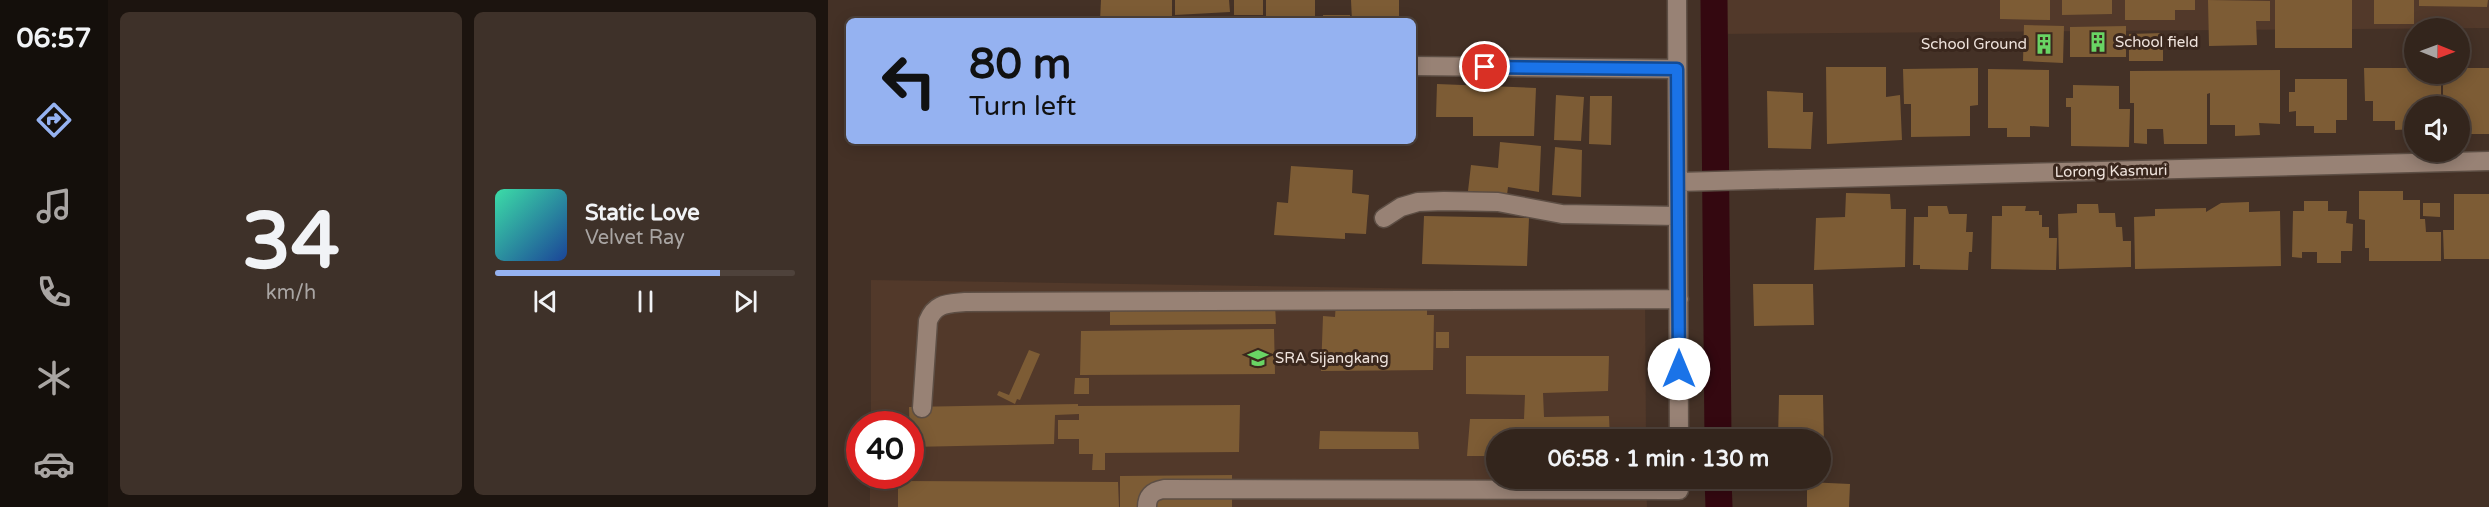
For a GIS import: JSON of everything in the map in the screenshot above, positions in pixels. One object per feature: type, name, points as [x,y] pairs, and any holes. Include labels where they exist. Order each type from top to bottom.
[{"type":"street","points":[[1677,0],[1677,69],[1687,182],[1678,216],[1679,429]]},
{"type":"street","points":[[1416,66],[1677,69]]},
{"type":"street","name":"Lorong Kasmuri","points":[[1687,182],[2489,161]]},
{"type":"street","points":[[1384,218],[1401,207],[1418,202],[1444,201],[1498,202],[1562,214],[1678,216]]},
{"type":"street","points":[[922,408],[928,321],[933,310],[942,305],[965,302],[1679,299]]},
{"type":"street","points":[[1147,507],[1148,497],[1153,491],[1164,489],[1679,492]]},
{"type":"shaded area","points":[[1714,0],[2489,0],[2489,28],[2470,28],[2470,18],[2404,18],[2404,29],[1715,34]]},
{"type":"shaded area","name":"SRA Sijangkang","points":[[871,280],[1645,292],[1646,429],[1486,429],[1486,489],[1646,489],[1647,507],[870,507],[870,489],[924,489],[924,411],[871,411]]},
{"type":"building","points":[[1101,0],[1172,0],[1172,18],[1100,18]]},
{"type":"building","points":[[1175,0],[1229,0],[1230,12],[1175,15]]},
{"type":"building","points":[[1234,0],[1263,0],[1263,15],[1234,15]]},
{"type":"building","points":[[1266,0],[1315,0],[1315,18],[1266,18]]},
{"type":"building","points":[[1351,0],[1399,0],[1399,18],[1352,18]]},
{"type":"building","points":[[2000,0],[2050,0],[2050,20],[2000,19]]},
{"type":"building","points":[[2062,0],[2112,0],[2112,14],[2062,15]]},
{"type":"building","points":[[2125,0],[2195,0],[2195,10],[2175,10],[2175,20],[2125,20]]},
{"type":"building","points":[[2208,0],[2270,1],[2270,21],[2256,21],[2257,45],[2209,46]]},
{"type":"building","points":[[2275,0],[2352,0],[2352,48],[2275,48]]},
{"type":"building","points":[[2374,0],[2414,0],[2414,18],[2404,18],[2404,24],[2374,24]]},
{"type":"building","points":[[2419,0],[2488,0],[2487,7],[2419,6]]},
{"type":"building","points":[[1323,15],[1350,15],[1350,18],[1323,18]]},
{"type":"building","name":"School Ground","points":[[2024,25],[2064,26],[2063,63],[2023,61]]},
{"type":"building","name":"School field","points":[[2126,26],[2126,57],[2070,57],[2070,27]]},
{"type":"building","name":"School field","points":[[2163,33],[2163,61],[2129,61],[2129,34]]},
{"type":"building","points":[[1826,67],[1886,67],[1886,97],[1900,95],[1902,140],[1827,144]]},
{"type":"building","points":[[1978,68],[1978,105],[1970,106],[1970,136],[1911,137],[1911,104],[1904,104],[1903,69]]},
{"type":"building","points":[[2364,68],[2404,68],[2404,84],[2441,84],[2441,96],[2404,96],[2404,130],[2395,130],[2395,121],[2373,121],[2373,101],[2365,101]]},
{"type":"building","points":[[2470,68],[2489,68],[2489,134],[2470,134],[2470,96],[2443,96],[2443,84],[2470,84]]},
{"type":"building","points":[[1988,69],[2049,70],[2049,127],[2030,126],[2030,137],[2007,137],[2007,128],[1988,128]]},
{"type":"building","points":[[2280,70],[2280,124],[2259,123],[2260,135],[2235,136],[2235,125],[2210,125],[2210,93],[2207,94],[2207,144],[2164,144],[2163,129],[2147,129],[2147,144],[2134,143],[2134,103],[2130,103],[2130,71]]},
{"type":"building","points":[[2295,79],[2347,79],[2347,120],[2336,120],[2336,133],[2314,133],[2314,126],[2296,126],[2296,111],[2289,112],[2289,92],[2295,92]]},
{"type":"building","points":[[1437,84],[1536,88],[1534,136],[1473,136],[1473,117],[1436,117]]},
{"type":"building","points":[[2073,85],[2119,86],[2119,109],[2130,109],[2129,147],[2071,146],[2071,107],[2066,107],[2066,98],[2073,98]]},
{"type":"building","points":[[1767,91],[1803,93],[1803,112],[1813,112],[1811,149],[1768,148]]},
{"type":"building","points":[[1556,95],[1584,97],[1581,141],[1554,140]]},
{"type":"building","points":[[1590,96],[1612,96],[1611,145],[1589,144]]},
{"type":"building","points":[[1500,142],[1541,146],[1539,192],[1508,187],[1507,195],[1468,191],[1471,165],[1498,168]]},
{"type":"building","points":[[1555,147],[1582,150],[1581,197],[1552,195]]},
{"type":"building","points":[[1291,166],[1353,170],[1352,193],[1369,195],[1366,234],[1345,233],[1345,239],[1274,235],[1277,202],[1288,203]]},
{"type":"building","points":[[2359,191],[2403,191],[2403,200],[2420,200],[2420,219],[2425,219],[2426,232],[2441,232],[2441,261],[2369,261],[2369,248],[2365,248],[2365,220],[2359,219]]},
{"type":"building","points":[[1846,193],[1890,194],[1891,209],[1906,209],[1905,267],[1814,270],[1816,218],[1845,217]]},
{"type":"building","points":[[2454,194],[2489,194],[2489,259],[2444,259],[2443,230],[2454,230]]},
{"type":"building","points":[[2304,201],[2328,201],[2328,211],[2347,211],[2346,223],[2353,224],[2352,251],[2341,251],[2341,263],[2317,263],[2317,252],[2302,252],[2302,258],[2292,257],[2293,211],[2304,211]]},
{"type":"building","points":[[2249,202],[2249,212],[2280,211],[2281,266],[2135,269],[2134,217],[2155,216],[2155,209],[2206,208],[2206,212],[2221,203]]},
{"type":"building","points":[[2423,203],[2440,203],[2440,217],[2423,216]]},
{"type":"building","points":[[2077,204],[2098,204],[2099,213],[2115,213],[2116,227],[2122,227],[2123,241],[2131,241],[2131,267],[2059,269],[2058,214],[2077,213]]},
{"type":"building","points":[[1928,206],[1947,206],[1949,214],[1967,214],[1966,232],[1973,232],[1968,270],[1920,269],[1920,265],[1913,265],[1914,217],[1928,217]]},
{"type":"building","points":[[2002,206],[2026,206],[2025,211],[2039,211],[2039,215],[2042,215],[2042,227],[2049,227],[2049,238],[2057,238],[2056,270],[1991,269],[1992,216],[2002,216]]},
{"type":"building","points":[[1424,216],[1529,218],[1527,266],[1422,264]]},
{"type":"building","points":[[1753,284],[1813,284],[1814,325],[1754,326]]},
{"type":"building","points":[[1427,301],[1427,315],[1434,315],[1433,370],[1321,371],[1323,316],[1335,317],[1336,302]]},
{"type":"building","points":[[1275,305],[1276,324],[1110,325],[1110,307]]},
{"type":"building","points":[[1274,329],[1275,374],[1080,375],[1081,331]]},
{"type":"building","points":[[1436,332],[1449,332],[1449,348],[1436,348]]},
{"type":"building","points":[[1029,350],[1040,354],[1020,400],[1017,399],[1015,404],[997,395],[999,391],[1009,395]]},
{"type":"building","points":[[1466,356],[1609,356],[1608,391],[1543,393],[1544,417],[1609,416],[1610,429],[1486,429],[1486,456],[1467,456],[1470,419],[1524,419],[1525,395],[1466,394]]},
{"type":"building","points":[[1075,378],[1089,378],[1089,394],[1074,394]]},
{"type":"building","points":[[1779,395],[1823,395],[1824,429],[1778,429]]},
{"type":"building","points":[[1078,404],[1078,406],[1240,405],[1239,452],[1105,453],[1105,470],[1092,470],[1093,454],[1079,454],[1079,439],[1058,439],[1058,420],[1079,420],[1079,414],[1055,415],[1054,444],[924,447],[924,411],[909,411],[909,407]]},
{"type":"building","points":[[1320,431],[1418,432],[1419,449],[1319,449]]},
{"type":"building","points":[[1232,475],[1232,507],[1120,507],[1120,476]]},
{"type":"building","points":[[924,481],[1118,482],[1119,507],[898,507],[898,489],[924,489]]},
{"type":"building","points":[[1831,483],[1850,484],[1849,507],[1807,507],[1807,489],[1831,489]]},
{"type":"waterway","points":[[1714,0],[1718,429]]},
{"type":"waterway","points":[[1718,489],[1719,507]]},
{"type":"place","name":"School field","points":[[2098,42]]},
{"type":"place","name":"School Ground","points":[[2044,44]]},
{"type":"place","name":"SRA Sijangkang","points":[[1258,358]]},
{"type":"route","points":[[1485,67],[1677,69],[1679,369]]}]
